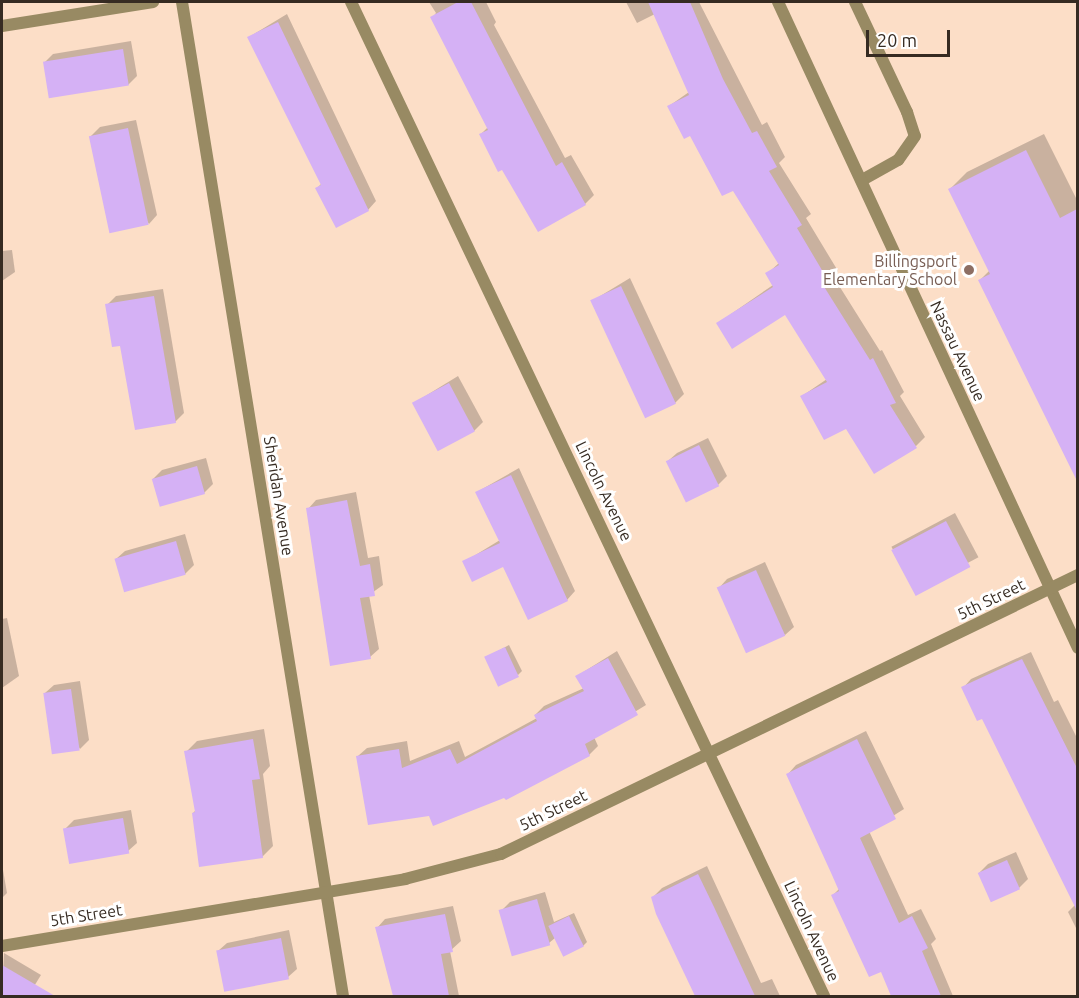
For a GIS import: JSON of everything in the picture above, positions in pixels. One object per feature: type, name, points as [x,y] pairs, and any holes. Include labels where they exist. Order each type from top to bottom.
[{"type":"street","points":[[2,26],[153,2]]},
{"type":"street","name":"Sheridan Avenue","points":[[182,2],[343,996]]},
{"type":"street","name":"Lincoln Avenue","points":[[351,2],[710,752],[824,996]]},
{"type":"street","name":"Nassau Avenue","points":[[778,2],[1077,648]]},
{"type":"street","points":[[855,2],[908,112],[915,136],[898,160],[862,180]]},
{"type":"street","name":"5th Street","points":[[2,946],[453,869],[501,854],[1077,575]]},
{"type":"building","points":[[458,2],[471,2],[556,166],[562,162],[586,205],[538,232],[502,170],[498,172],[479,134],[488,130],[430,17]]},
{"type":"building","points":[[648,2],[690,2],[723,79],[752,133],[757,131],[777,167],[769,171],[802,225],[797,228],[829,282],[823,285],[870,360],[873,358],[896,403],[890,405],[917,448],[874,474],[846,429],[824,440],[800,396],[827,382],[785,315],[732,349],[716,323],[773,287],[765,273],[779,265],[733,191],[722,196],[690,136],[684,139],[667,106],[689,95]]},
{"type":"building","points":[[278,22],[369,211],[336,228],[315,188],[321,185],[247,37]]},
{"type":"building","points":[[123,49],[129,86],[49,98],[43,62]]},
{"type":"building","points":[[128,128],[149,225],[109,233],[89,136]]},
{"type":"building","points":[[1026,150],[1060,218],[1077,209],[1077,481],[978,280],[990,274],[948,189]]},
{"type":"building","points":[[621,286],[676,404],[645,418],[590,300]]},
{"type":"building","points":[[154,296],[176,423],[135,430],[120,346],[112,347],[105,304]]},
{"type":"building","points":[[449,383],[475,432],[438,451],[412,403]]},
{"type":"building","points":[[699,445],[719,486],[686,503],[666,461]]},
{"type":"building","points":[[197,466],[205,494],[160,507],[152,479]]},
{"type":"building","points":[[511,475],[568,601],[528,620],[503,567],[472,582],[462,561],[500,543],[475,492]]},
{"type":"building","points":[[347,500],[360,566],[370,564],[375,596],[360,598],[371,659],[330,666],[306,508]]},
{"type":"building","points":[[946,521],[970,567],[916,596],[891,550]]},
{"type":"building","points":[[176,541],[186,575],[124,592],[114,559]]},
{"type":"building","points":[[756,570],[785,636],[746,653],[717,587]]},
{"type":"building","points":[[505,647],[519,677],[498,687],[484,657]]},
{"type":"building","points":[[608,658],[638,715],[585,744],[590,756],[506,800],[504,798],[433,826],[429,816],[368,825],[356,756],[399,749],[402,768],[450,749],[457,764],[537,721],[534,715],[584,691],[575,676]]},
{"type":"building","points":[[1022,659],[1077,768],[1077,911],[982,719],[977,721],[961,687]]},
{"type":"building","points":[[71,689],[80,750],[52,754],[43,693]]},
{"type":"building","points":[[253,739],[260,779],[252,780],[263,858],[199,867],[192,813],[195,812],[184,751]]},
{"type":"building","points":[[857,739],[896,819],[860,838],[899,923],[912,916],[928,948],[922,951],[941,996],[891,996],[881,972],[869,977],[831,895],[839,891],[786,774]]},
{"type":"building","points":[[123,818],[129,853],[69,864],[63,829]]},
{"type":"building","points":[[1007,860],[1020,889],[991,902],[978,873]]},
{"type":"building","points":[[698,874],[755,996],[695,996],[656,914],[651,897]]},
{"type":"building","points":[[537,899],[550,945],[512,956],[499,910]]},
{"type":"building","points":[[445,914],[453,952],[441,954],[449,996],[393,996],[375,927]]},
{"type":"building","points":[[569,916],[584,947],[563,957],[548,926]]},
{"type":"building","points":[[281,938],[289,979],[224,992],[216,951]]},
{"type":"building","points":[[2,965],[55,996],[2,996]]},
{"type":"place","name":"Billingsport Elementary School","points":[[969,270]]}]
